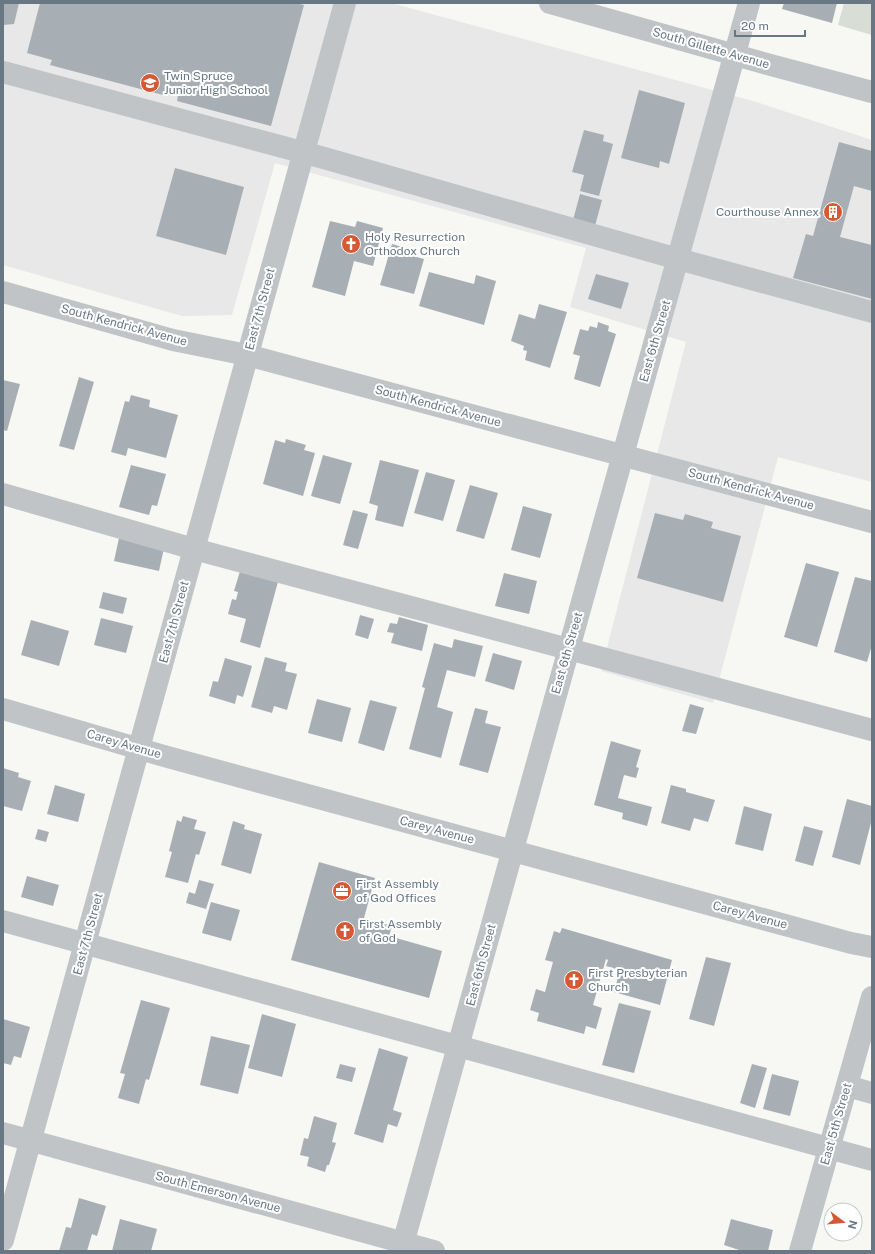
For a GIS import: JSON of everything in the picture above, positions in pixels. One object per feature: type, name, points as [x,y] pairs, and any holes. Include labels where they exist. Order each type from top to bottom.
[{"type":"street","name":"East 7th Street","points":[[3,1240],[345,3]]},
{"type":"street","name":"South Gillette Avenue","points":[[550,3],[872,92]]},
{"type":"street","name":"East 6th Street","points":[[403,1247],[748,3]]},
{"type":"street","points":[[3,72],[303,152],[678,259],[872,312]]},
{"type":"street","name":"South Kendrick Avenue","points":[[3,292],[173,340],[247,355],[872,522]]},
{"type":"street","points":[[3,494],[194,549],[872,730]]},
{"type":"street","name":"Carey Avenue","points":[[3,709],[139,749],[851,943],[872,947]]},
{"type":"street","points":[[3,921],[872,1160]]},
{"type":"street","name":"East 5th Street","points":[[800,1251],[872,997]]},
{"type":"street","points":[[847,1086],[872,1093]]},
{"type":"street","name":"South Emerson Avenue","points":[[3,1133],[403,1247],[434,1251]]},
{"type":"shaded area","points":[[3,3],[391,3],[753,101],[872,140],[872,482],[778,457],[713,703],[601,671],[686,342],[570,307],[586,248],[275,163],[232,315],[182,316],[3,265]]},
{"type":"shaded area","points":[[844,3],[872,3],[872,35],[838,25]]},
{"type":"building","points":[[3,3],[19,3],[14,24],[3,25]]},
{"type":"building","points":[[40,3],[295,3],[304,5],[271,126],[177,101],[178,95],[165,91],[163,95],[50,65],[52,60],[27,53]]},
{"type":"building","points":[[784,3],[837,3],[832,23],[782,9]]},
{"type":"building","points":[[639,90],[685,103],[669,164],[660,161],[659,168],[621,158]]},
{"type":"building","points":[[584,130],[604,135],[603,141],[613,144],[599,196],[580,191],[584,175],[572,172]]},
{"type":"building","name":"Courthouse Annex","points":[[839,142],[872,151],[872,191],[854,186],[840,237],[872,245],[872,299],[793,278],[806,234],[813,236]]},
{"type":"building","points":[[175,168],[244,187],[226,255],[156,236]]},
{"type":"building","points":[[580,194],[602,200],[595,226],[573,220]]},
{"type":"building","name":"Holy Resurrection Orthodox Church","points":[[330,221],[355,227],[357,221],[383,228],[373,266],[354,261],[345,296],[312,287]]},
{"type":"building","points":[[392,244],[406,248],[405,254],[424,259],[414,294],[380,285]]},
{"type":"building","points":[[429,272],[474,284],[476,275],[496,281],[484,325],[419,306]]},
{"type":"building","points":[[596,274],[629,283],[621,309],[588,299]]},
{"type":"building","points":[[539,304],[567,312],[550,368],[525,360],[527,351],[523,350],[524,346],[511,341],[519,314],[535,319]]},
{"type":"building","points":[[598,322],[609,326],[608,331],[616,334],[600,387],[574,379],[580,356],[573,354],[580,329],[588,331],[590,326],[597,328]]},
{"type":"building","points":[[79,377],[94,382],[74,450],[59,446]]},
{"type":"building","points":[[3,380],[20,384],[7,431],[3,430]]},
{"type":"building","points":[[131,395],[150,400],[149,407],[178,415],[166,458],[128,448],[126,456],[111,452],[125,401],[129,402]]},
{"type":"building","points":[[286,439],[306,445],[304,450],[315,453],[303,496],[263,484],[275,440],[285,443]]},
{"type":"building","points":[[323,455],[352,463],[340,504],[311,496]]},
{"type":"building","points":[[380,460],[419,470],[403,527],[375,520],[378,506],[369,503]]},
{"type":"building","points":[[131,465],[166,474],[157,506],[152,505],[149,515],[119,507]]},
{"type":"building","points":[[426,472],[455,480],[443,521],[414,513]]},
{"type":"building","points":[[470,485],[498,493],[484,539],[456,531]]},
{"type":"building","points":[[523,506],[552,514],[540,558],[511,550]]},
{"type":"building","points":[[353,510],[368,514],[358,549],[343,545]]},
{"type":"building","points":[[655,513],[683,520],[685,514],[713,522],[711,528],[741,536],[723,602],[637,578]]},
{"type":"building","points":[[119,538],[164,548],[159,571],[114,561]]},
{"type":"building","points":[[806,563],[839,572],[817,647],[784,637]]},
{"type":"building","points":[[241,568],[279,578],[260,648],[240,642],[246,619],[228,614],[232,599],[236,600],[238,592],[234,591]]},
{"type":"building","points":[[504,573],[537,581],[529,614],[495,606]]},
{"type":"building","points":[[855,577],[872,581],[872,645],[867,662],[834,652]]},
{"type":"building","points":[[103,592],[127,598],[123,614],[99,608]]},
{"type":"building","points":[[360,615],[374,619],[368,639],[355,635]]},
{"type":"building","points":[[399,617],[428,625],[422,651],[391,643],[394,633],[387,632],[390,623],[397,624]]},
{"type":"building","points":[[101,618],[133,626],[126,653],[94,645]]},
{"type":"building","points":[[31,620],[69,631],[59,666],[21,655]]},
{"type":"building","points":[[454,639],[483,646],[475,677],[447,670],[437,707],[453,712],[441,758],[409,749],[425,688],[422,687],[434,643],[452,648]]},
{"type":"building","points":[[493,653],[522,661],[514,690],[485,681]]},
{"type":"building","points":[[265,657],[287,663],[285,671],[297,674],[287,710],[274,706],[272,713],[251,707]]},
{"type":"building","points":[[225,658],[252,666],[243,697],[237,695],[235,704],[209,696],[213,681],[218,682]]},
{"type":"building","points":[[317,699],[351,708],[342,742],[308,733]]},
{"type":"building","points":[[370,700],[397,707],[384,751],[358,743]]},
{"type":"building","points":[[690,704],[704,708],[696,734],[682,731]]},
{"type":"building","points":[[475,708],[488,711],[485,723],[501,727],[488,773],[459,765]]},
{"type":"building","points":[[611,741],[641,750],[636,767],[639,768],[636,778],[624,775],[618,798],[652,807],[647,826],[622,819],[623,813],[594,805]]},
{"type":"building","points":[[3,768],[19,773],[18,777],[31,781],[22,811],[3,806]]},
{"type":"building","points":[[55,785],[85,794],[78,822],[47,814]]},
{"type":"building","points":[[671,785],[686,789],[686,792],[715,800],[708,822],[694,818],[690,831],[661,823]]},
{"type":"building","points":[[847,799],[872,806],[872,819],[860,865],[832,857]]},
{"type":"building","points":[[744,806],[772,814],[763,851],[735,844]]},
{"type":"building","points":[[183,816],[197,820],[194,829],[206,832],[199,855],[196,854],[188,883],[165,877],[172,852],[169,851],[177,820],[181,822]]},
{"type":"building","points":[[233,821],[245,825],[244,829],[262,834],[251,874],[221,865]]},
{"type":"building","points":[[804,826],[823,831],[813,866],[795,861]]},
{"type":"building","points":[[38,829],[49,832],[46,842],[35,839]]},
{"type":"building","name":"First Assembly of God","points":[[319,862],[375,878],[364,918],[392,926],[389,936],[442,951],[429,998],[291,960]]},
{"type":"building","points":[[27,876],[59,885],[53,906],[21,897]]},
{"type":"building","points":[[199,880],[214,884],[206,909],[186,903],[189,892],[195,894]]},
{"type":"building","points":[[211,902],[240,910],[231,941],[202,933]]},
{"type":"building","name":"First Presbyterian Church","points":[[562,928],[672,960],[660,1005],[614,992],[620,970],[606,966],[608,960],[606,959],[593,1005],[602,1008],[596,1029],[586,1026],[584,1034],[537,1021],[539,1013],[530,1010],[536,989],[545,992],[553,962],[545,960],[554,931],[560,933]]},
{"type":"building","points":[[706,957],[731,963],[714,1026],[689,1019]]},
{"type":"building","points":[[141,1000],[170,1008],[149,1080],[146,1079],[139,1104],[118,1098],[125,1074],[120,1073]]},
{"type":"building","points":[[619,1003],[651,1011],[634,1073],[602,1065]]},
{"type":"building","points":[[262,1014],[296,1024],[282,1077],[248,1068]]},
{"type":"building","points":[[3,1019],[30,1027],[21,1058],[14,1056],[11,1065],[3,1063]]},
{"type":"building","points":[[211,1036],[250,1045],[238,1094],[200,1085]]},
{"type":"building","points":[[379,1048],[408,1057],[393,1110],[402,1113],[397,1127],[388,1124],[383,1143],[354,1134]]},
{"type":"building","points":[[340,1064],[356,1068],[352,1082],[336,1078]]},
{"type":"building","points":[[752,1064],[767,1068],[755,1108],[740,1103]]},
{"type":"building","points":[[772,1074],[799,1081],[790,1116],[763,1109]]},
{"type":"building","points":[[314,1116],[337,1123],[332,1142],[336,1143],[329,1165],[327,1165],[325,1172],[307,1166],[309,1157],[300,1155],[304,1138],[308,1139]]},
{"type":"building","points":[[79,1198],[106,1206],[97,1236],[92,1234],[87,1251],[59,1251],[66,1227],[71,1228]]},
{"type":"building","points":[[120,1219],[157,1229],[151,1251],[112,1251]]},
{"type":"building","points":[[731,1219],[773,1230],[768,1251],[742,1251],[724,1245]]},
{"type":"place","name":"Twin Spruce Junior High School","points":[[150,83]]},
{"type":"place","name":"Courthouse Annex","points":[[833,212]]},
{"type":"place","name":"Holy Resurrection Orthodox Church","points":[[351,244]]},
{"type":"place","name":"First Assembly of God Offices","points":[[342,891]]},
{"type":"place","name":"First Assembly of God","points":[[345,931]]},
{"type":"place","name":"First Presbyterian Church","points":[[574,980]]}]
